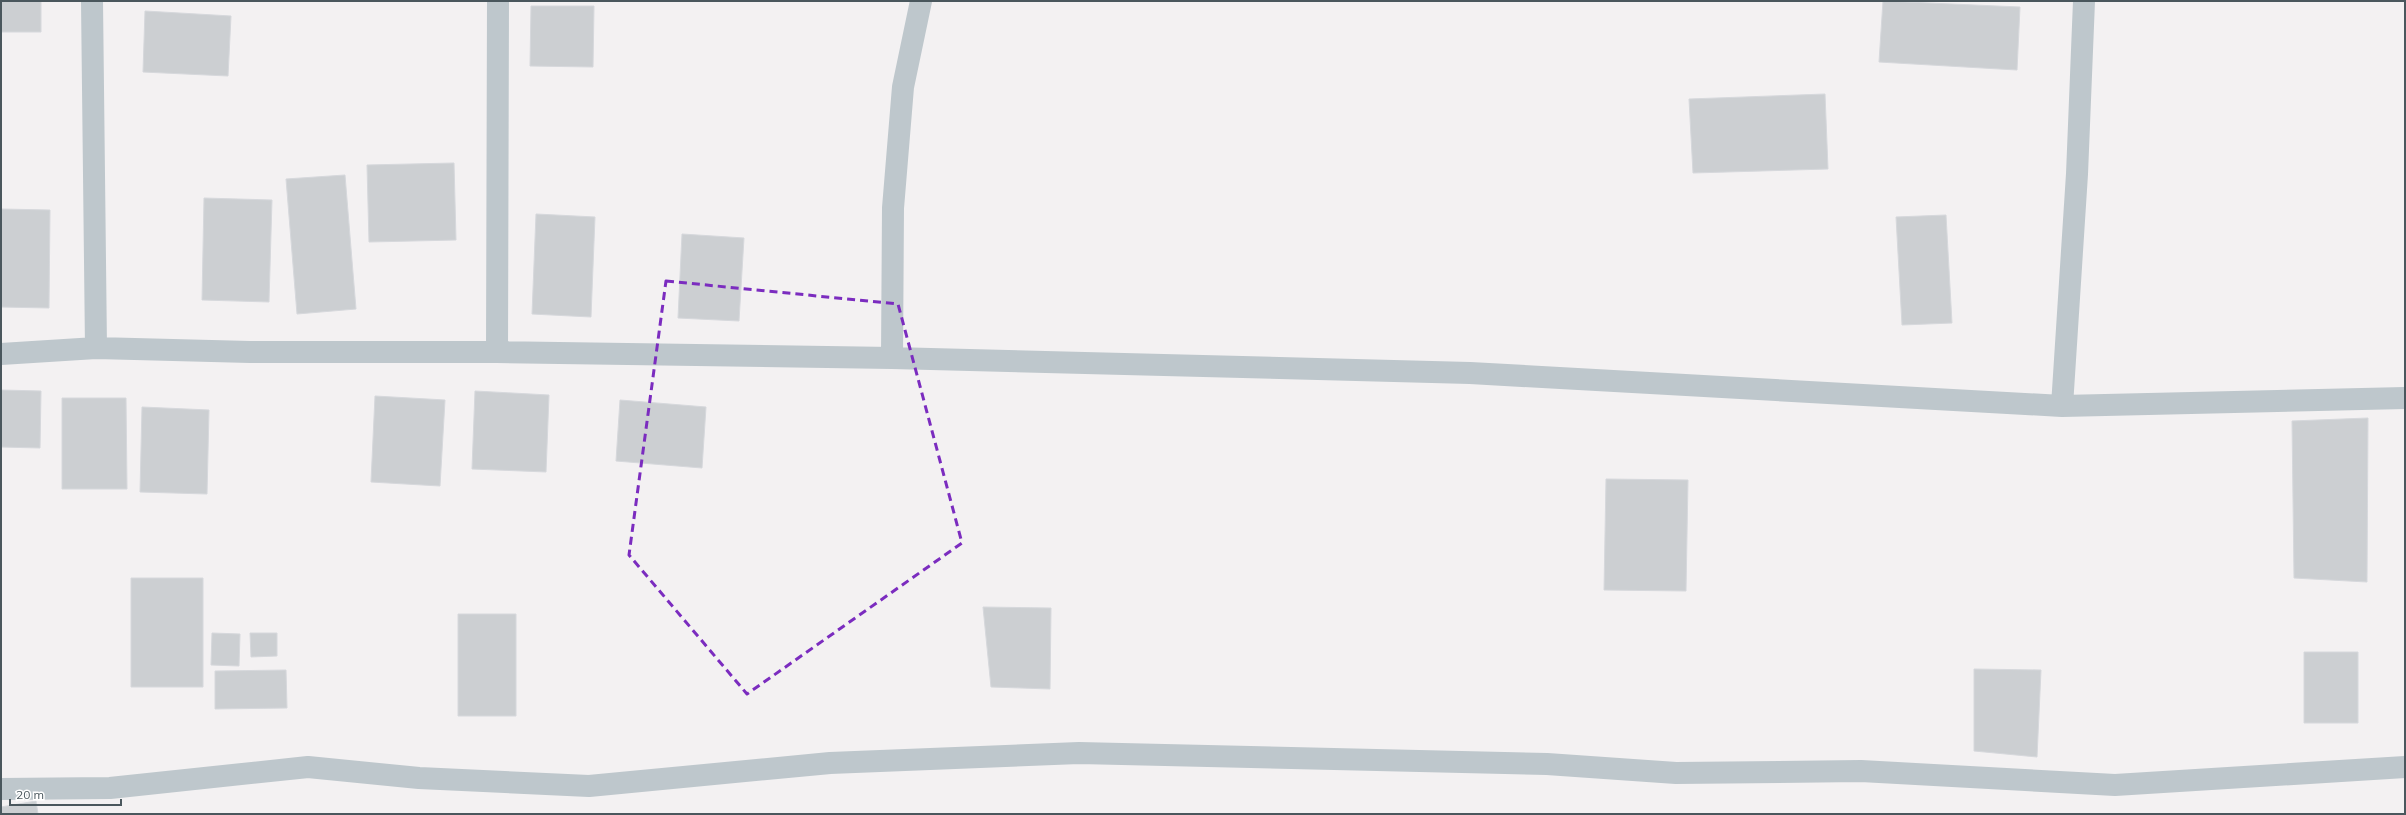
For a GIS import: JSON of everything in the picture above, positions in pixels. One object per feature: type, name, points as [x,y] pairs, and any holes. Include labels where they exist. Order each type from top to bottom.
[{"type":"street","points":[[92,1],[96,348]]},
{"type":"street","points":[[497,352],[498,1]]},
{"type":"street","points":[[892,358],[894,185],[903,87],[921,1]]},
{"type":"street","points":[[2062,406],[2077,174],[2084,1]]},
{"type":"street","points":[[1,354],[96,348],[250,352],[497,352],[892,358],[1470,373],[2062,406],[2405,398]]},
{"type":"street","points":[[1,789],[110,788],[308,767],[419,778],[589,786],[830,762],[1079,753],[1547,764],[1676,773],[1861,771],[2115,786],[2405,767]]},
{"type":"highlighted area","points":[[666,281],[898,304],[962,543],[747,694],[629,555]]},
{"type":"building","points":[[1,1],[41,1],[41,32],[1,32]]},
{"type":"building","points":[[1883,1],[2020,7],[2017,70],[1879,62]]},
{"type":"building","points":[[531,6],[594,6],[593,67],[530,66]]},
{"type":"building","points":[[145,11],[231,16],[228,76],[143,72]]},
{"type":"building","points":[[1825,94],[1828,169],[1693,173],[1689,99]]},
{"type":"building","points":[[454,163],[456,240],[369,242],[367,165]]},
{"type":"building","points":[[345,175],[356,309],[297,314],[286,179]]},
{"type":"building","points":[[204,198],[272,200],[269,302],[202,300]]},
{"type":"building","points":[[1,209],[50,210],[49,308],[1,307]]},
{"type":"building","points":[[536,214],[595,217],[591,317],[532,314]]},
{"type":"building","points":[[1946,215],[1952,323],[1902,325],[1896,217]]},
{"type":"building","points":[[682,234],[744,238],[739,321],[678,318]]},
{"type":"building","points":[[1,390],[41,391],[40,448],[1,447]]},
{"type":"building","points":[[475,391],[549,395],[546,472],[472,469]]},
{"type":"building","points":[[375,396],[445,400],[440,486],[371,482]]},
{"type":"building","points":[[62,398],[126,398],[127,489],[62,489]]},
{"type":"building","points":[[620,400],[706,407],[702,468],[616,461]]},
{"type":"building","points":[[142,407],[209,410],[207,494],[140,492]]},
{"type":"building","points":[[2368,418],[2367,582],[2294,578],[2292,421]]},
{"type":"building","points":[[1606,479],[1688,480],[1686,591],[1604,590]]},
{"type":"building","points":[[131,578],[203,578],[203,687],[131,687]]},
{"type":"building","points":[[983,607],[1051,608],[1050,689],[991,687]]},
{"type":"building","points":[[458,614],[516,614],[516,716],[458,716]]},
{"type":"building","points":[[212,633],[240,634],[239,666],[211,665]]},
{"type":"building","points":[[250,633],[277,633],[277,656],[251,657]]},
{"type":"building","points":[[2304,652],[2358,652],[2358,723],[2304,723]]},
{"type":"building","points":[[1974,669],[2041,670],[2037,757],[1974,751]]},
{"type":"building","points":[[286,670],[287,708],[215,709],[215,671]]},
{"type":"building","points":[[36,801],[38,814],[1,814],[1,807]]}]
